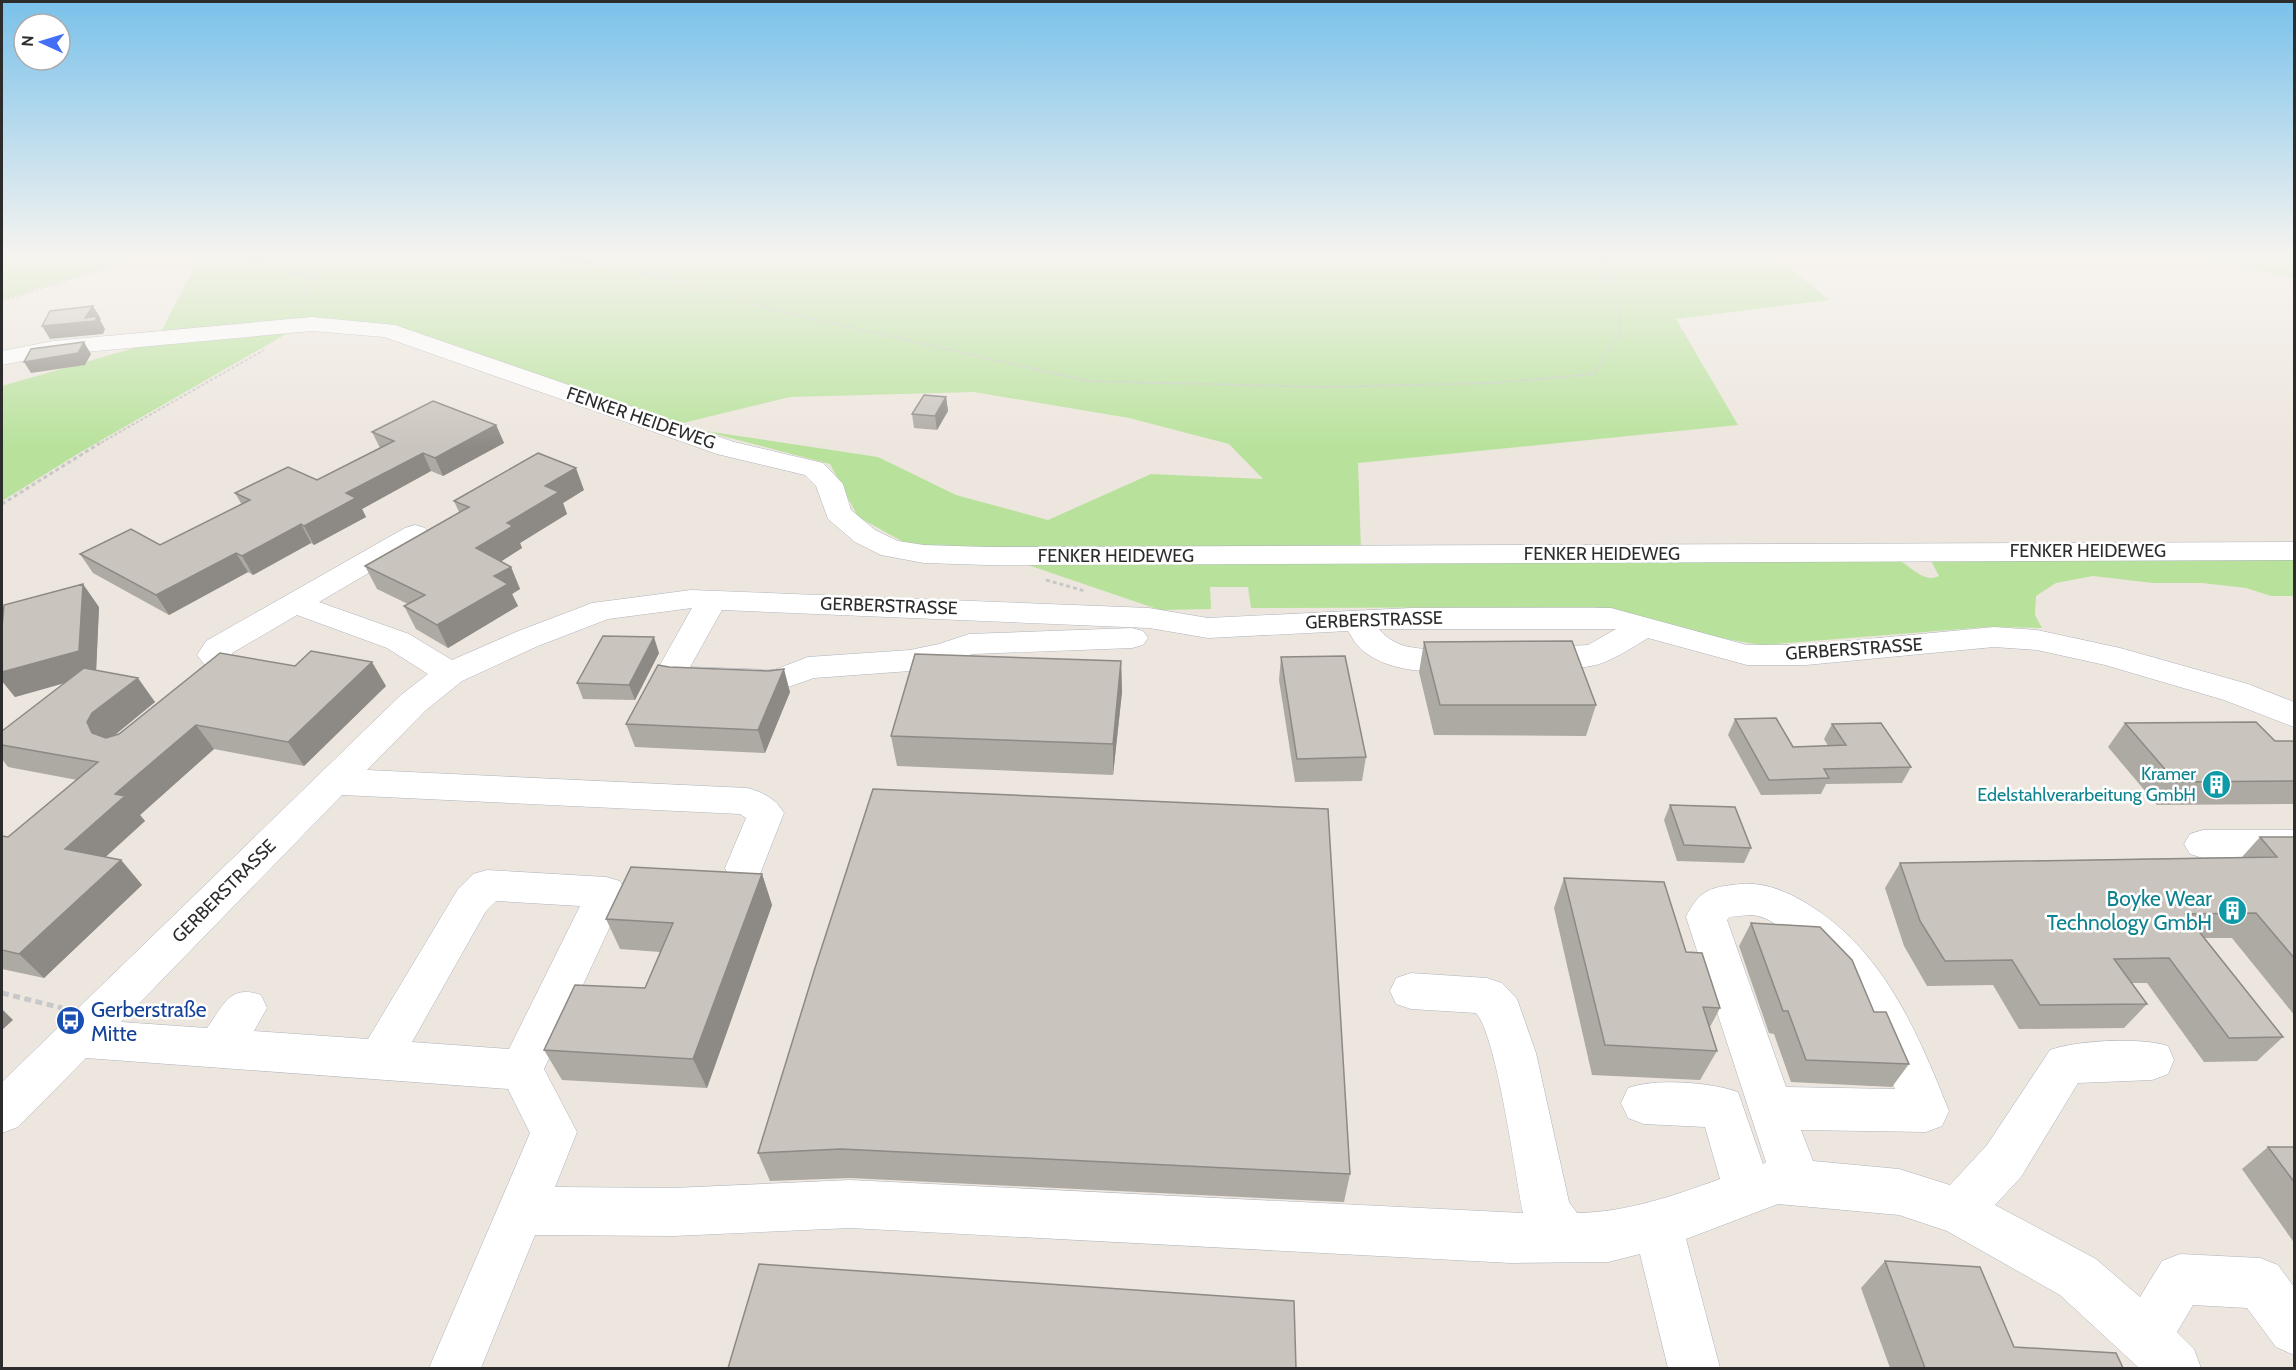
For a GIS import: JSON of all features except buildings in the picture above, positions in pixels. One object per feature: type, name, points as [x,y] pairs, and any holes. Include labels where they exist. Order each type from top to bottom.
[{"type":"street","name":"FENKER HEIDEWEG","points":[[2,358],[53,348],[305,324],[387,330],[726,448],[814,469],[829,484],[838,513],[865,536],[891,549],[924,554],[999,556],[2295,551]]},
{"type":"street","points":[[176,707],[221,669],[223,662],[213,655],[228,641],[415,534]]},
{"type":"street","name":"GERBERSTRASSE","points":[[2,1112],[413,704],[450,673],[527,639],[603,610],[691,599],[1149,618],[1208,628],[1411,618],[1611,618],[1747,655],[1806,655],[1994,637],[2037,640],[2109,655],[2293,710]]},
{"type":"street","points":[[712,600],[672,672],[676,677],[774,681],[808,668],[928,659],[948,654],[969,644],[1167,635],[1176,633],[1179,623]]},
{"type":"street","points":[[295,604],[398,641],[450,673]]},
{"type":"street","points":[[1357,621],[1376,646],[1391,653],[1415,659],[1581,658],[1594,656],[1645,627]]},
{"type":"street","points":[[334,782],[747,801],[766,813],[744,868]]},
{"type":"street","points":[[2203,844],[2295,844]]},
{"type":"street","points":[[379,1060],[472,900],[487,885],[606,892],[521,1070]]},
{"type":"street","points":[[1770,1108],[1926,1111],[1906,1059],[1883,1010],[1856,968],[1836,948],[1794,915],[1759,900],[1719,902],[1706,917],[1770,1108],[1797,1182]]},
{"type":"street","points":[[1411,991],[1486,996],[1502,1012],[1514,1053],[1547,1213],[1565,1237]]},
{"type":"street","points":[[218,1048],[246,1008]]},
{"type":"street","points":[[87,1027],[218,1048],[521,1070]]},
{"type":"street","points":[[1958,1211],[2004,1161],[2066,1064],[2152,1060]]},
{"type":"street","points":[[455,1368],[554,1132],[521,1070]]},
{"type":"street","points":[[1644,1103],[1722,1107],[1748,1192]]},
{"type":"street","points":[[521,1211],[673,1212],[850,1204],[1511,1238],[1608,1237],[1658,1226],[1778,1180],[1899,1192],[1958,1211],[2078,1276],[2160,1352],[2180,1280],[2260,1283],[2295,1329]]},
{"type":"street","points":[[1658,1226],[1694,1368]]},
{"type":"path","points":[[294,320],[305,324]]},
{"type":"path","points":[[818,320],[1088,381],[1323,387],[1492,383],[1594,374],[1620,331],[1619,320]]},
{"type":"path","points":[[2,504],[81,454],[305,324]]},
{"type":"path","points":[[2,993],[87,1027]]},
{"type":"green space","points":[[167,320],[1677,320],[1738,425],[1358,463],[1361,549],[988,552],[909,545],[858,517],[830,464],[699,430],[878,457],[956,495],[1048,520],[1151,474],[1263,479],[1229,444],[1129,418],[974,392],[790,397],[679,424],[392,327],[160,334]]},
{"type":"green space","points":[[293,330],[79,453],[2,501],[2,386],[148,344]]},
{"type":"green space","points":[[2058,558],[2294,559],[2294,596],[2271,596],[2246,588],[2202,583],[2153,583],[2093,576],[2056,583],[2036,596],[2035,615],[2042,628],[1987,627],[1763,645],[1741,642],[1593,607],[1251,608],[1248,587],[1210,587],[1211,609],[1160,610],[1022,563],[1673,559],[1902,562],[1919,574],[1934,578],[1939,576],[1931,561]]},
{"type":"place","name":"Kramer Edelstahlverarbeitung GmbH","points":[[2217,784]]},
{"type":"place","name":"Boyke Wear Technology GmbH","points":[[2233,910]]},
{"type":"place","name":"Gerberstraße Mitte","points":[[70,1021]]}]
